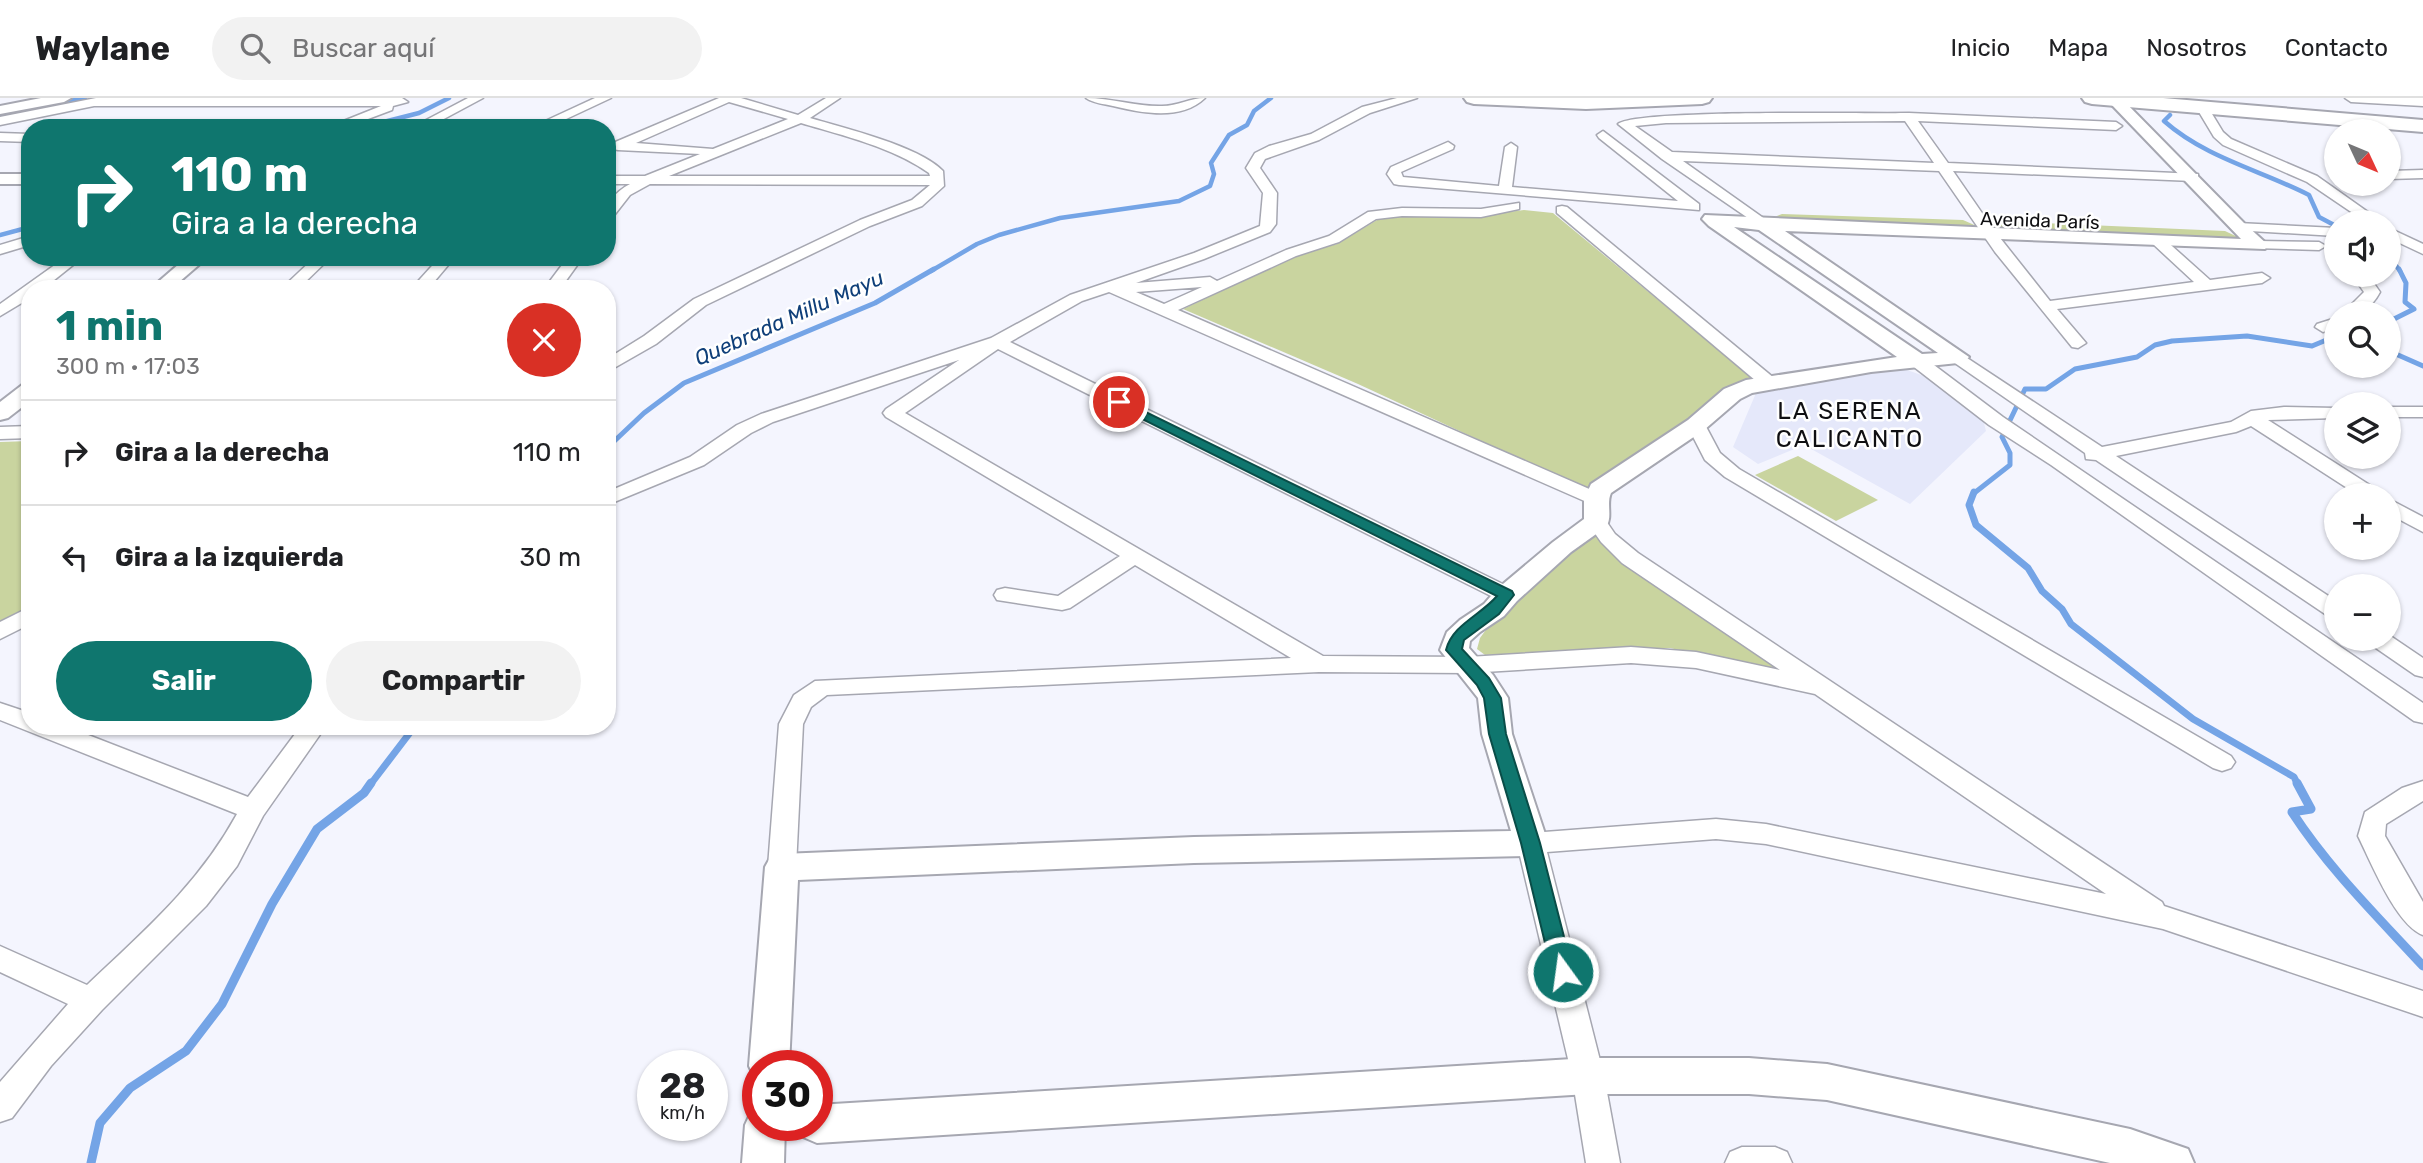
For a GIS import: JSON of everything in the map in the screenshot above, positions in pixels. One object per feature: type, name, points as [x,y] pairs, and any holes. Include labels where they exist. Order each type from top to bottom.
[{"type":"highway","points":[[1474,98],[1586,103],[1702,98]]},
{"type":"highway","points":[[2092,98],[2423,126]]},
{"type":"highway","points":[[2159,98],[2423,120]]},
{"type":"street","points":[[0,110],[64,98]]},
{"type":"street","points":[[0,121],[112,98]]},
{"type":"street","points":[[435,119],[477,98]]},
{"type":"street","points":[[557,119],[605,98]]},
{"type":"street","points":[[616,144],[729,98],[899,151],[930,165],[936,171],[935,186],[917,203],[865,223],[700,302],[650,340],[616,361]]},
{"type":"street","points":[[616,204],[625,192],[648,180],[798,120],[834,98]]},
{"type":"street","points":[[1092,98],[1148,109],[1174,110],[1199,98]]},
{"type":"street","points":[[1275,234],[1269,224],[1270,193],[1252,167],[1259,156],[1315,137],[1366,110],[1411,98]]},
{"type":"street","points":[[2351,98],[2423,102]]},
{"type":"street","points":[[93,102],[406,100]]},
{"type":"street","points":[[356,119],[406,100]]},
{"type":"street","points":[[2115,100],[2193,177],[2238,227],[2259,245]]},
{"type":"street","points":[[2202,107],[2218,134],[2227,142],[2312,179],[2357,210]]},
{"type":"street","points":[[2116,126],[1909,117],[1666,119],[1624,124],[1764,225],[2009,394],[2324,603]]},
{"type":"street","points":[[1909,117],[1945,166],[1977,217],[2045,306],[2078,343]]},
{"type":"street","points":[[1603,135],[1694,207],[1920,363],[1996,421],[2059,461],[2423,715]]},
{"type":"street","points":[[0,137],[21,138]]},
{"type":"street","points":[[616,146],[715,151]]},
{"type":"street","points":[[1448,146],[1396,170],[1394,174],[1399,181],[1694,207]]},
{"type":"street","points":[[1505,190],[1511,147]]},
{"type":"street","points":[[1667,156],[2193,177]]},
{"type":"street","points":[[2401,175],[2423,174]]},
{"type":"street","points":[[0,179],[21,178]]},
{"type":"street","points":[[2312,179],[2324,178]]},
{"type":"street","points":[[616,180],[935,186]]},
{"type":"street","points":[[616,192],[935,186]]},
{"type":"street","points":[[0,192],[21,192]]},
{"type":"street","points":[[1409,197],[1764,225],[2324,247]]},
{"type":"street","points":[[1165,310],[1291,253],[1334,239],[1373,215],[1402,212],[1480,213],[1514,206]]},
{"type":"street","name":"Avenida París","points":[[1694,207],[2324,231]]},
{"type":"street","points":[[1562,210],[1768,382]]},
{"type":"street","points":[[2401,233],[2423,233]]},
{"type":"street","points":[[1318,244],[1275,234],[1199,256],[1076,299],[997,342],[892,414],[1319,664]]},
{"type":"street","points":[[2401,239],[2423,250]]},
{"type":"street","points":[[2158,241],[2204,284]]},
{"type":"street","points":[[0,250],[21,243]]},
{"type":"street","points":[[2401,250],[2423,250]]},
{"type":"street","points":[[45,280],[64,266]]},
{"type":"street","points":[[170,280],[188,266]]},
{"type":"street","points":[[299,280],[314,266]]},
{"type":"street","points":[[427,280],[440,266]]},
{"type":"street","points":[[1109,286],[1150,288],[1240,277]]},
{"type":"street","points":[[2045,306],[2262,278]]},
{"type":"street","points":[[1109,286],[1596,510],[1608,538],[1630,558],[2163,917]]},
{"type":"street","points":[[0,311],[21,297]]},
{"type":"street","points":[[616,495],[697,461],[744,429],[778,414],[997,342],[1507,595]]},
{"type":"street","points":[[1603,1163],[1588,1076],[1531,843],[1497,734],[1493,698],[1483,682],[1454,650],[1457,638],[1494,610],[1507,595],[1562,547],[1596,510],[1600,489],[1696,425],[1732,394],[1746,387],[1768,382],[1871,366],[1958,357]]},
{"type":"street","points":[[0,413],[21,397]]},
{"type":"street","points":[[2059,461],[2236,426],[2250,417],[2274,413],[2324,412]]},
{"type":"street","points":[[2401,412],[2423,412]]},
{"type":"street","points":[[2250,417],[2352,483]]},
{"type":"street","points":[[1696,425],[1712,456],[1732,473],[2222,762]]},
{"type":"street","points":[[0,433],[21,432]]},
{"type":"street","points":[[2405,512],[2423,526]]},
{"type":"street","points":[[1005,595],[1062,603],[1135,556]]},
{"type":"street","points":[[0,632],[21,619]]},
{"type":"street","points":[[2396,651],[2423,669]]},
{"type":"street","points":[[770,1050],[792,724],[796,708],[804,696],[823,687],[1319,664],[1468,665],[1631,655],[1696,660],[1824,688]]},
{"type":"street","points":[[0,711],[21,719]]},
{"type":"street","points":[[63,735],[253,810]]},
{"type":"street","points":[[0,1107],[40,1056],[91,1001],[197,898],[227,858],[253,810],[307,735]]},
{"type":"street","points":[[2423,791],[2411,795],[2374,819],[2371,836],[2406,901],[2423,923]]},
{"type":"street","points":[[782,867],[1194,850],[1531,843],[1716,829],[1739,830],[2163,917],[2423,1004]]},
{"type":"street","points":[[0,958],[91,1001]]},
{"type":"street","points":[[833,1123],[1588,1076],[1749,1076],[1827,1082],[2130,1148],[2173,1163]]},
{"type":"street","points":[[1742,1163],[1775,1163]]},
{"type":"shaded area","points":[[1904,369],[1930,378],[1983,419],[1986,431],[1910,504],[1804,445],[1758,464],[1733,447],[1756,393],[1874,370]]},
{"type":"green space","points":[[1524,210],[1553,213],[1755,380],[1721,391],[1668,435],[1585,489],[1358,384],[1183,309],[1295,256],[1337,244],[1382,217],[1485,215]]},
{"type":"green space","points":[[1782,214],[1963,220],[1979,227],[1772,218]]},
{"type":"green space","points":[[1999,221],[2225,231],[2240,238],[1999,230],[1990,223]]},
{"type":"green space","points":[[21,441],[21,612],[0,625],[0,442]]},
{"type":"green space","points":[[1798,456],[1878,500],[1836,521],[1755,475]]},
{"type":"green space","points":[[1595,535],[1619,561],[1795,676],[1670,648],[1485,655],[1477,649],[1480,638],[1488,627],[1559,560]]},
{"type":"waterway","points":[[0,115],[85,98]]},
{"type":"waterway","points":[[395,119],[419,113],[449,98]]},
{"type":"waterway","name":"Quebrada Millu Mayu","points":[[931,271],[977,244],[999,235],[1060,218],[1179,201],[1210,186],[1214,174],[1211,163],[1229,135],[1247,125],[1254,111],[1271,98]]},
{"type":"waterway","points":[[2170,115],[2164,121],[2197,145],[2309,195],[2319,217],[2324,220]]},
{"type":"waterway","points":[[0,235],[21,229]]},
{"type":"waterway","name":"Quebrada Millu Mayu","points":[[616,439],[644,413],[684,383],[875,303],[934,269]]},
{"type":"waterway","points":[[2401,273],[2406,283],[2405,302],[2414,309],[2401,316]]},
{"type":"waterway","points":[[1973,494],[2010,465],[2010,453],[2002,437],[2025,389],[2046,389],[2075,369],[2137,357],[2155,345],[2172,341],[2247,336],[2312,346],[2324,341]]},
{"type":"waterway","points":[[2401,356],[2423,366]]},
{"type":"waterway","points":[[1973,494],[1969,505],[1976,525],[2028,568],[2042,591],[2062,609],[2071,624],[2193,719],[2294,777],[2297,783]]},
{"type":"waterway","name":"Quebrada Millu Mayu","points":[[370,785],[408,735]]},
{"type":"waterway","name":"Quebrada Millu Mayu","points":[[91,1163],[100,1123],[130,1088],[186,1051],[222,1004],[272,904],[317,829],[364,793],[371,783]]},
{"type":"waterway","points":[[2297,783],[2311,809],[2292,812],[2306,833],[2354,892],[2423,966]]},
{"type":"district","name":"LA SERENA CALICANTO","points":[[1850,425]]},
{"type":"route","points":[[1119,402],[1507,595],[1494,610],[1457,638],[1454,650],[1483,682],[1493,698],[1497,734],[1531,843],[1563,972]]}]
